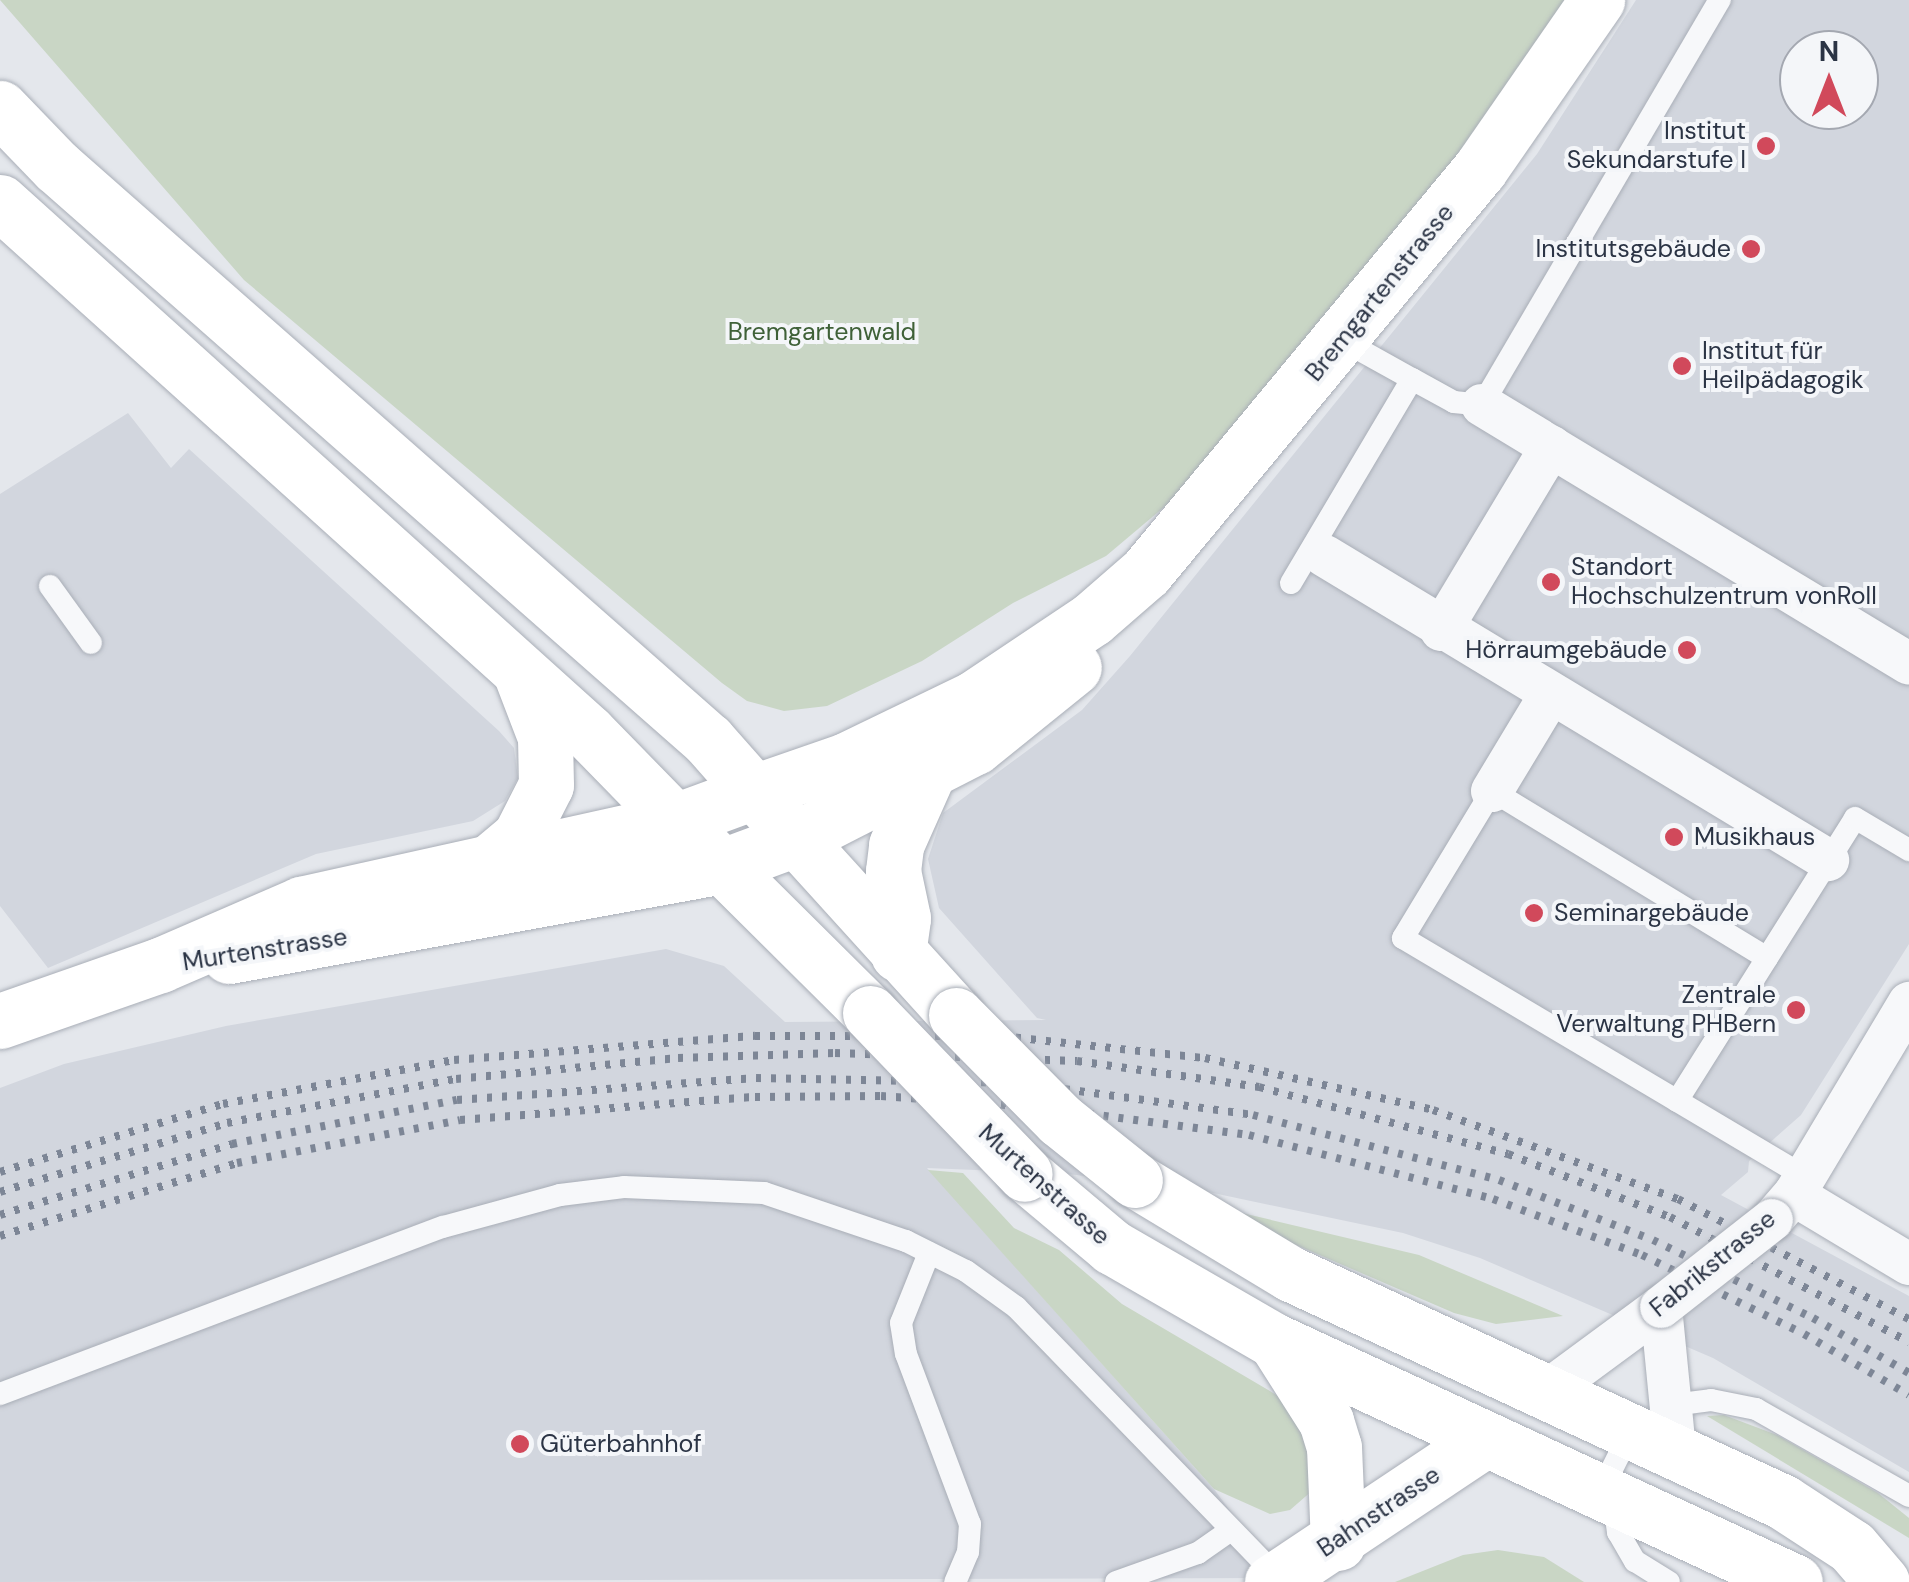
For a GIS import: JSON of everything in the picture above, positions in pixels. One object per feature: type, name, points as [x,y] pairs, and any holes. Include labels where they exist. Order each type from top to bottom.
[{"type":"main road","name":"Bremgartenstrasse","points":[[793,840],[928,774],[1063,682],[1146,572],[1480,169],[1596,0]]},
{"type":"main road","points":[[0,108],[56,166],[708,740],[793,840],[956,1015],[1060,1120],[1135,1180],[1291,1274],[1547,1391],[1660,1427],[1852,1547],[1882,1582]]},
{"type":"main road","points":[[0,125],[56,166]]},
{"type":"main road","points":[[0,202],[519,670],[675,821]]},
{"type":"main road","name":"Bremgartenstrasse","points":[[754,792],[846,760],[974,698],[1092,618],[1146,572]]},
{"type":"main road","points":[[493,858],[536,815],[546,786],[545,737],[519,670]]},
{"type":"main road","points":[[898,954],[904,918],[893,870],[896,845],[928,774]]},
{"type":"main road","name":"Murtenstrasse","points":[[0,1021],[160,966],[301,904],[493,858],[675,821],[754,792]]},
{"type":"main road","name":"Murtenstrasse","points":[[675,821],[870,1013],[1025,1174],[1112,1247],[1275,1341],[1795,1582]]},
{"type":"main road","name":"Murtenstrasse","points":[[160,966],[307,945],[723,866],[793,840]]},
{"type":"main road","points":[[1275,1341],[1326,1421],[1334,1447],[1338,1543]]},
{"type":"main road","points":[[1485,1440],[1547,1391]]},
{"type":"main road","name":"Bahnstrasse","points":[[1276,1580],[1338,1543],[1485,1440]]},
{"type":"street","points":[[1482,405],[1905,651]]},
{"type":"street","points":[[1441,630],[1550,447]]},
{"type":"street","points":[[1326,556],[1441,630],[1828,860]]},
{"type":"street","points":[[1492,791],[1550,695]]},
{"type":"street","name":"Fabrikstrasse","points":[[1547,1391],[1661,1307],[1790,1197],[1906,1016]]},
{"type":"street","points":[[1790,1197],[1909,1264]]},
{"type":"street","points":[[1660,1427],[1661,1307]]},
{"type":"lane","points":[[1342,340],[1454,402],[1482,405],[1720,0]]},
{"type":"lane","points":[[1291,582],[1412,379]]},
{"type":"lane","points":[[50,586],[91,642]]},
{"type":"lane","points":[[1767,958],[1492,791],[1403,938],[1677,1101],[1790,1197]]},
{"type":"lane","points":[[1677,1101],[1855,818],[1909,850]]},
{"type":"lane","points":[[0,1394],[442,1227],[560,1194],[624,1188],[764,1194],[832,1212],[929,1253],[1016,1307],[1276,1580]]},
{"type":"lane","points":[[929,1253],[902,1323],[906,1354],[970,1524],[968,1552],[955,1582]]},
{"type":"lane","points":[[1669,1582],[1624,1547],[1610,1496],[1613,1458],[1711,1400],[1756,1409],[1909,1496]]},
{"type":"lane","points":[[1116,1582],[1198,1553],[1229,1530]]},
{"type":"shaded area","points":[[1636,0],[1909,0],[1909,944],[1801,1115],[1749,1161],[1748,1172],[1721,1195],[1909,1296],[1909,1472],[1713,1358],[1480,1258],[1403,1233],[1199,1190],[1068,1174],[927,1168],[1214,1489],[1279,1578],[0,1582],[0,1088],[64,1064],[226,1026],[666,949],[724,966],[785,1022],[1046,1020],[1037,1018],[939,908],[928,859],[943,813],[1082,710],[1537,154]]},
{"type":"shaded area","points":[[128,413],[171,468],[189,449],[499,731],[514,748],[518,778],[505,801],[473,821],[316,854],[48,968],[0,906],[0,494]]},
{"type":"green space","name":"Bremgartenwald","points":[[0,0],[1573,0],[1481,131],[1201,476],[1106,556],[1013,603],[922,661],[827,706],[784,711],[747,701],[722,683],[244,280]]},
{"type":"green space","points":[[928,1170],[963,1173],[1014,1228],[1059,1250],[1122,1304],[1285,1400],[1309,1427],[1313,1490],[1290,1510],[1270,1514],[1214,1489]]},
{"type":"green space","points":[[1242,1213],[1419,1255],[1563,1316],[1496,1324],[1454,1313],[1294,1244]]},
{"type":"green space","points":[[1724,1415],[1777,1435],[1878,1493],[1909,1518],[1909,1538],[1707,1416]]},
{"type":"green space","points":[[1498,1550],[1544,1557],[1584,1582],[1395,1582],[1463,1555]]},
{"type":"railway","points":[[0,1172],[223,1104],[454,1060],[755,1036],[1001,1036],[1205,1058],[1433,1110],[1678,1199],[1909,1319]]},
{"type":"railway","points":[[0,1192],[227,1123],[456,1079],[678,1058],[835,1053],[1077,1061],[1259,1087],[1508,1154],[1670,1217],[1909,1342]]},
{"type":"railway","points":[[0,1215],[232,1144],[457,1100],[756,1078],[1020,1083],[1253,1115],[1499,1180],[1653,1240],[1813,1318],[1909,1373]]},
{"type":"railway","points":[[0,1236],[237,1163],[460,1120],[755,1097],[881,1096],[1044,1108],[1249,1135],[1493,1199],[1642,1255],[1804,1334],[1909,1395]]},
{"type":"place","name":"Institut Sekundarstufe I","points":[[1766,146]]},
{"type":"place","name":"Institutsgebäude","points":[[1751,249]]},
{"type":"place","name":"Institut für Heilpädagogik","points":[[1682,366]]},
{"type":"place","name":"Standort Hochschulzentrum vonRoll","points":[[1551,582]]},
{"type":"place","name":"Hörraumgebäude","points":[[1687,650]]},
{"type":"place","name":"Musikhaus","points":[[1674,837]]},
{"type":"place","name":"Seminargebäude","points":[[1534,913]]},
{"type":"place","name":"Zentrale Verwaltung PHBern","points":[[1796,1010]]},
{"type":"place","name":"Güterbahnhof","points":[[520,1444]]}]
